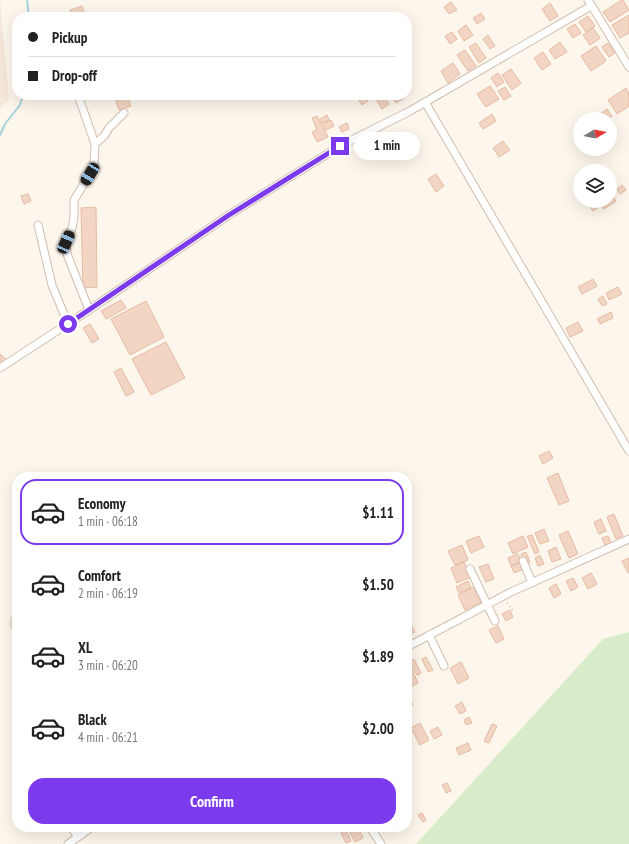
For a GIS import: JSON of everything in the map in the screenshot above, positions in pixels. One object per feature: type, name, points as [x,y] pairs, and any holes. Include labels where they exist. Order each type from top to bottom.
[{"type":"street","points":[[0,368],[89,310],[235,211],[340,146],[410,111],[590,3],[629,67]]},
{"type":"street","points":[[80,100],[95,144],[94,163],[90,174],[74,200],[72,228],[66,242],[67,254],[89,310]]},
{"type":"street","points":[[425,102],[629,450]]},
{"type":"street","points":[[95,144],[124,113]]},
{"type":"street","points":[[38,225],[52,285],[68,324]]},
{"type":"street","points":[[412,644],[502,597],[629,538]]},
{"type":"street","points":[[523,561],[532,583]]},
{"type":"street","points":[[470,569],[495,621]]},
{"type":"street","points":[[429,635],[444,666]]},
{"type":"street","points":[[75,832],[78,837]]},
{"type":"street","points":[[68,844],[85,832]]},
{"type":"street","points":[[373,832],[380,844]]},
{"type":"path","points":[[502,597],[514,612]]},
{"type":"shaded area","points":[[0,0],[9,100],[0,108]]},
{"type":"green space","points":[[629,632],[629,844],[416,844],[603,639]]},
{"type":"building","points":[[622,0],[629,10],[610,22],[603,12]]},
{"type":"building","points":[[451,2],[457,10],[449,14],[444,7]]},
{"type":"building","points":[[550,3],[558,16],[550,21],[542,9]]},
{"type":"building","points":[[82,6],[84,12],[71,12],[70,10]]},
{"type":"building","points":[[481,13],[485,19],[477,24],[473,18]]},
{"type":"building","points":[[629,15],[629,33],[620,38],[612,25]]},
{"type":"building","points":[[588,16],[595,26],[586,32],[579,22]]},
{"type":"building","points":[[575,24],[581,33],[573,38],[567,29]]},
{"type":"building","points":[[466,25],[473,35],[464,41],[458,31]]},
{"type":"building","points":[[593,28],[600,38],[590,45],[583,35]]},
{"type":"building","points":[[452,32],[457,39],[450,44],[445,36]]},
{"type":"building","points":[[488,35],[495,46],[490,49],[483,39]]},
{"type":"building","points":[[560,42],[567,52],[555,59],[549,50]]},
{"type":"building","points":[[476,43],[486,58],[479,63],[469,47]]},
{"type":"building","points":[[608,43],[615,53],[609,57],[602,47]]},
{"type":"building","points":[[596,46],[606,61],[591,71],[581,56]]},
{"type":"building","points":[[465,50],[476,66],[468,71],[457,55]]},
{"type":"building","points":[[543,52],[551,64],[542,70],[534,58]]},
{"type":"building","points":[[453,63],[460,74],[448,83],[441,71]]},
{"type":"building","points":[[511,69],[521,83],[512,90],[502,75]]},
{"type":"building","points":[[498,73],[504,82],[497,87],[491,78]]},
{"type":"building","points":[[490,86],[499,99],[486,107],[477,94]]},
{"type":"building","points":[[505,87],[511,96],[504,100],[498,91]]},
{"type":"building","points":[[626,88],[629,93],[629,106],[617,114],[608,100]]},
{"type":"building","points":[[116,100],[129,100],[131,106],[119,110]]},
{"type":"building","points":[[359,100],[368,100],[368,101],[362,105]]},
{"type":"building","points":[[377,100],[386,100],[389,104],[382,109]]},
{"type":"building","points":[[394,100],[401,100],[396,103]]},
{"type":"building","points":[[492,114],[496,121],[483,129],[479,123]]},
{"type":"building","points":[[327,115],[329,120],[322,123],[320,119]]},
{"type":"building","points":[[317,116],[328,137],[317,142],[312,132],[317,130],[312,118]]},
{"type":"building","points":[[331,120],[334,126],[326,130],[323,124]]},
{"type":"building","points":[[347,123],[349,129],[342,132],[339,127]]},
{"type":"building","points":[[503,141],[510,150],[499,157],[493,148]]},
{"type":"building","points":[[436,174],[444,186],[436,192],[428,179]]},
{"type":"building","points":[[622,185],[626,190],[620,194],[617,189]]},
{"type":"building","points":[[28,194],[31,201],[24,204],[21,196]]},
{"type":"building","points":[[96,207],[97,287],[83,288],[81,208]]},
{"type":"building","points":[[593,279],[597,286],[582,294],[578,287]]},
{"type":"building","points":[[618,287],[622,294],[609,300],[606,293]]},
{"type":"building","points":[[603,296],[607,304],[602,306],[598,299]]},
{"type":"building","points":[[121,300],[126,308],[106,319],[101,311]]},
{"type":"building","points":[[146,301],[164,337],[130,355],[111,319]]},
{"type":"building","points":[[611,312],[613,318],[600,324],[597,319]]},
{"type":"building","points":[[578,322],[583,331],[570,337],[566,328]]},
{"type":"building","points":[[90,324],[99,339],[92,343],[83,328]]},
{"type":"building","points":[[166,342],[185,378],[151,395],[132,359]]},
{"type":"building","points":[[0,354],[6,359],[0,365]]},
{"type":"building","points":[[121,368],[134,392],[126,396],[114,372]]},
{"type":"building","points":[[549,451],[553,458],[543,464],[539,456]]},
{"type":"building","points":[[558,473],[569,501],[559,505],[547,478]]},
{"type":"building","points":[[614,514],[623,536],[616,539],[607,517]]},
{"type":"building","points":[[601,519],[606,531],[599,534],[594,522]]},
{"type":"building","points":[[544,529],[549,541],[540,544],[535,533]]},
{"type":"building","points":[[568,531],[578,554],[569,558],[559,535]]},
{"type":"building","points":[[532,535],[539,552],[535,554],[527,536]]},
{"type":"building","points":[[479,536],[484,547],[471,553],[466,541]]},
{"type":"building","points":[[523,536],[528,547],[513,554],[508,543]]},
{"type":"building","points":[[608,536],[611,543],[605,545],[602,538]]},
{"type":"building","points":[[462,545],[468,560],[455,565],[448,551]]},
{"type":"building","points":[[556,547],[561,559],[552,562],[548,551]]},
{"type":"building","points":[[526,552],[530,562],[525,564],[521,554]]},
{"type":"building","points":[[518,554],[521,562],[511,566],[508,558]]},
{"type":"building","points":[[540,555],[544,564],[538,566],[535,558]]},
{"type":"building","points":[[629,558],[629,572],[628,573],[622,561]]},
{"type":"building","points":[[464,562],[471,577],[457,583],[451,568]]},
{"type":"building","points":[[521,562],[524,569],[514,573],[511,566]]},
{"type":"building","points":[[488,564],[494,579],[486,582],[479,567]]},
{"type":"building","points":[[591,573],[597,584],[588,589],[582,578]]},
{"type":"building","points":[[573,578],[578,587],[571,591],[566,581]]},
{"type":"building","points":[[468,581],[471,588],[459,593],[456,587]]},
{"type":"building","points":[[556,584],[561,594],[554,598],[549,588]]},
{"type":"building","points":[[474,587],[481,602],[465,610],[458,595]]},
{"type":"building","points":[[510,610],[513,617],[506,621],[502,614]]},
{"type":"building","points":[[412,626],[415,632],[412,634]]},
{"type":"building","points":[[498,626],[504,639],[496,643],[489,630]]},
{"type":"building","points":[[426,657],[433,670],[428,672],[422,659]]},
{"type":"building","points":[[414,659],[421,673],[417,675],[412,666],[412,660]]},
{"type":"building","points":[[461,662],[469,678],[458,684],[450,668]]},
{"type":"building","points":[[412,670],[418,683],[412,686]]},
{"type":"building","points":[[462,702],[466,711],[460,714],[455,706]]},
{"type":"building","points":[[469,717],[472,723],[466,725],[464,720]]},
{"type":"building","points":[[420,723],[429,740],[420,745],[412,727]]},
{"type":"building","points":[[492,724],[497,726],[489,743],[484,741]]},
{"type":"building","points":[[438,727],[442,735],[434,739],[430,731]]},
{"type":"building","points":[[468,743],[471,750],[459,755],[456,748]]},
{"type":"building","points":[[447,783],[451,791],[446,793],[442,785]]},
{"type":"building","points":[[422,813],[426,820],[423,822],[418,815]]},
{"type":"building","points":[[347,832],[351,841],[346,843],[341,833]]},
{"type":"building","points":[[350,832],[360,832],[363,838],[355,842]]},
{"type":"waterway","points":[[27,0],[28,12]]},
{"type":"waterway","points":[[0,135],[5,124],[20,105],[22,100]]},
{"type":"route","points":[[68,324],[229,215],[340,146]]}]
